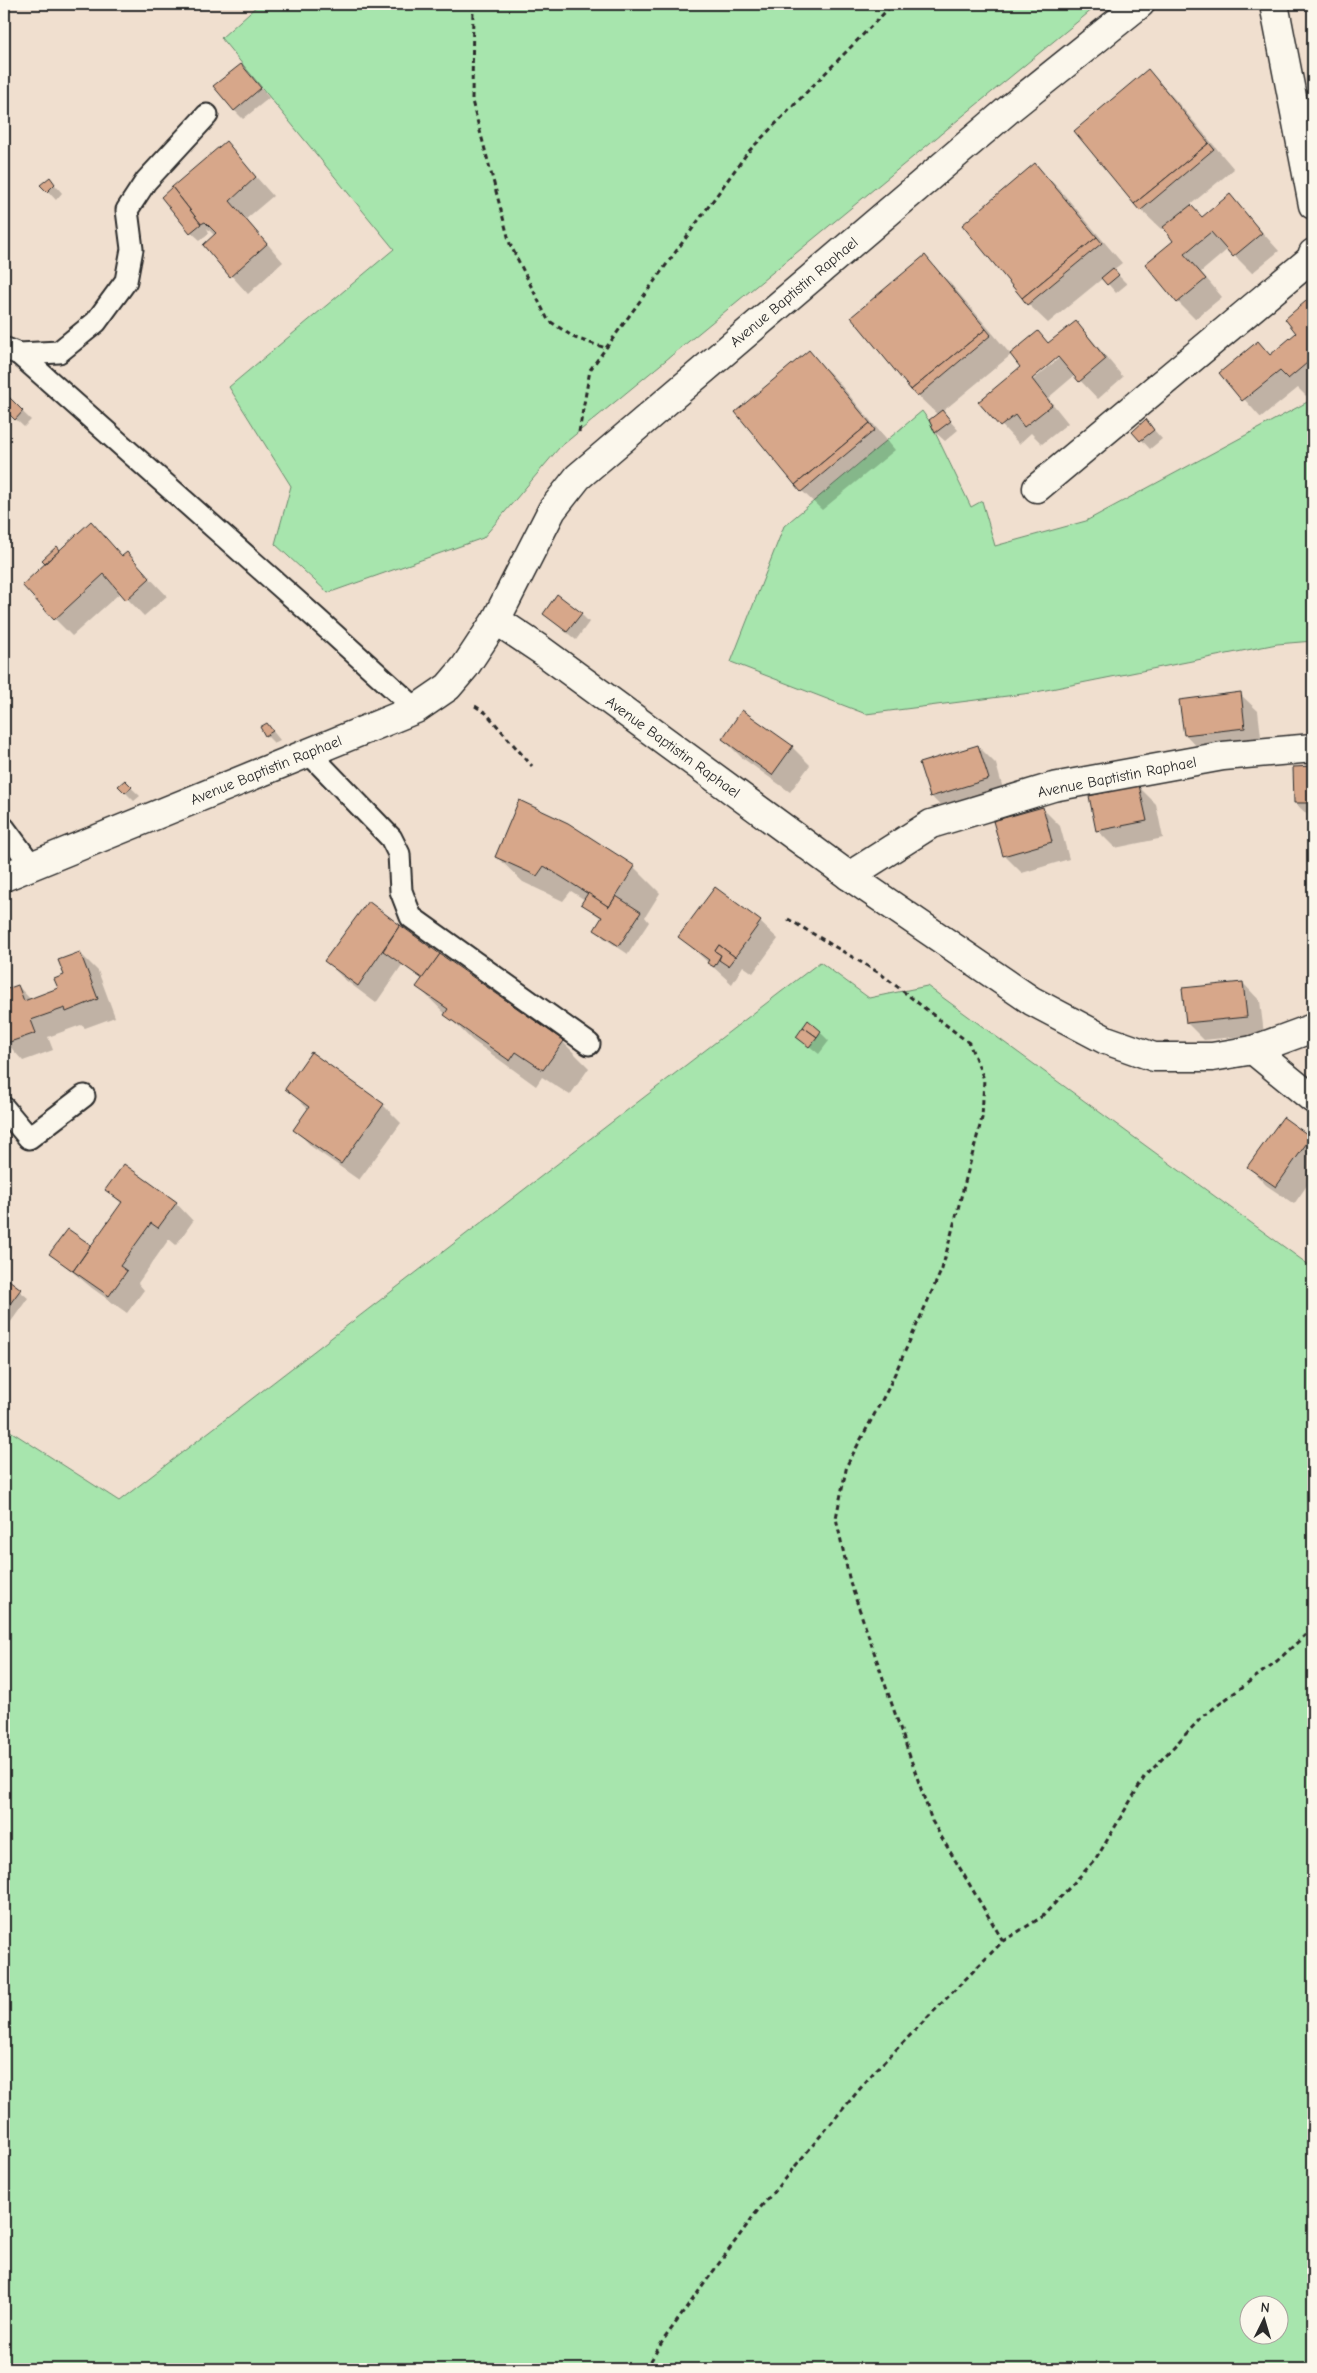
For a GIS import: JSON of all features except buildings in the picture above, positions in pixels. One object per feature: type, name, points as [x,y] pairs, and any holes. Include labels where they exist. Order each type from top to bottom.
[{"type":"street","name":"Avenue Baptistin Raphael","points":[[4,877],[416,710],[448,687],[465,667],[496,620],[552,510],[578,477],[1008,110],[1140,4]]},
{"type":"street","points":[[1274,4],[1313,205]]},
{"type":"street","points":[[1037,488],[1311,259],[1313,252]]},
{"type":"street","name":"Avenue Baptistin Raphael","points":[[496,620],[541,650],[849,876],[1032,1001],[1106,1040],[1154,1057],[1212,1057],[1253,1050],[1313,1028]]},
{"type":"street","name":"Avenue Baptistin Raphael","points":[[849,876],[931,824],[1052,787],[1223,756],[1299,747],[1313,748]]},
{"type":"street","points":[[1253,1050],[1313,1099]]},
{"type":"lane","points":[[12,351],[59,352],[96,322],[126,281],[132,249],[127,210],[146,181],[207,115]]},
{"type":"lane","points":[[12,351],[318,619],[416,710]]},
{"type":"lane","points":[[309,753],[391,838],[399,854],[401,891],[411,917],[589,1044]]},
{"type":"lane","points":[[4,828],[32,866]]},
{"type":"lane","points":[[8,1121],[30,1138],[84,1096]]},
{"type":"path","points":[[473,4],[472,101],[510,244],[548,320],[575,338],[606,348]]},
{"type":"path","points":[[578,477],[576,448],[590,370],[748,152],[893,4]]},
{"type":"path","points":[[448,687],[486,713],[532,766]]},
{"type":"path","points":[[788,919],[880,974],[969,1043],[984,1079],[982,1118],[942,1269],[888,1389],[847,1465],[836,1518],[850,1582],[932,1821],[1003,1942]]},
{"type":"path","points":[[646,2369],[664,2339],[761,2206],[874,2072],[1003,1942],[1042,1917],[1096,1859],[1144,1778],[1202,1717],[1278,1661],[1313,1628]]},
{"type":"green space","points":[[259,4],[1099,4],[559,448],[483,538],[328,593],[275,544],[291,486],[229,387],[394,249],[221,38]]},
{"type":"green space","points":[[1313,399],[1313,641],[1277,644],[1031,693],[866,714],[731,662],[784,526],[922,411],[930,422],[971,507],[982,501],[995,546],[1086,521]]},
{"type":"green space","points":[[820,962],[869,998],[927,986],[1313,1268],[1313,2369],[4,2369],[4,1427],[119,1501]]}]
